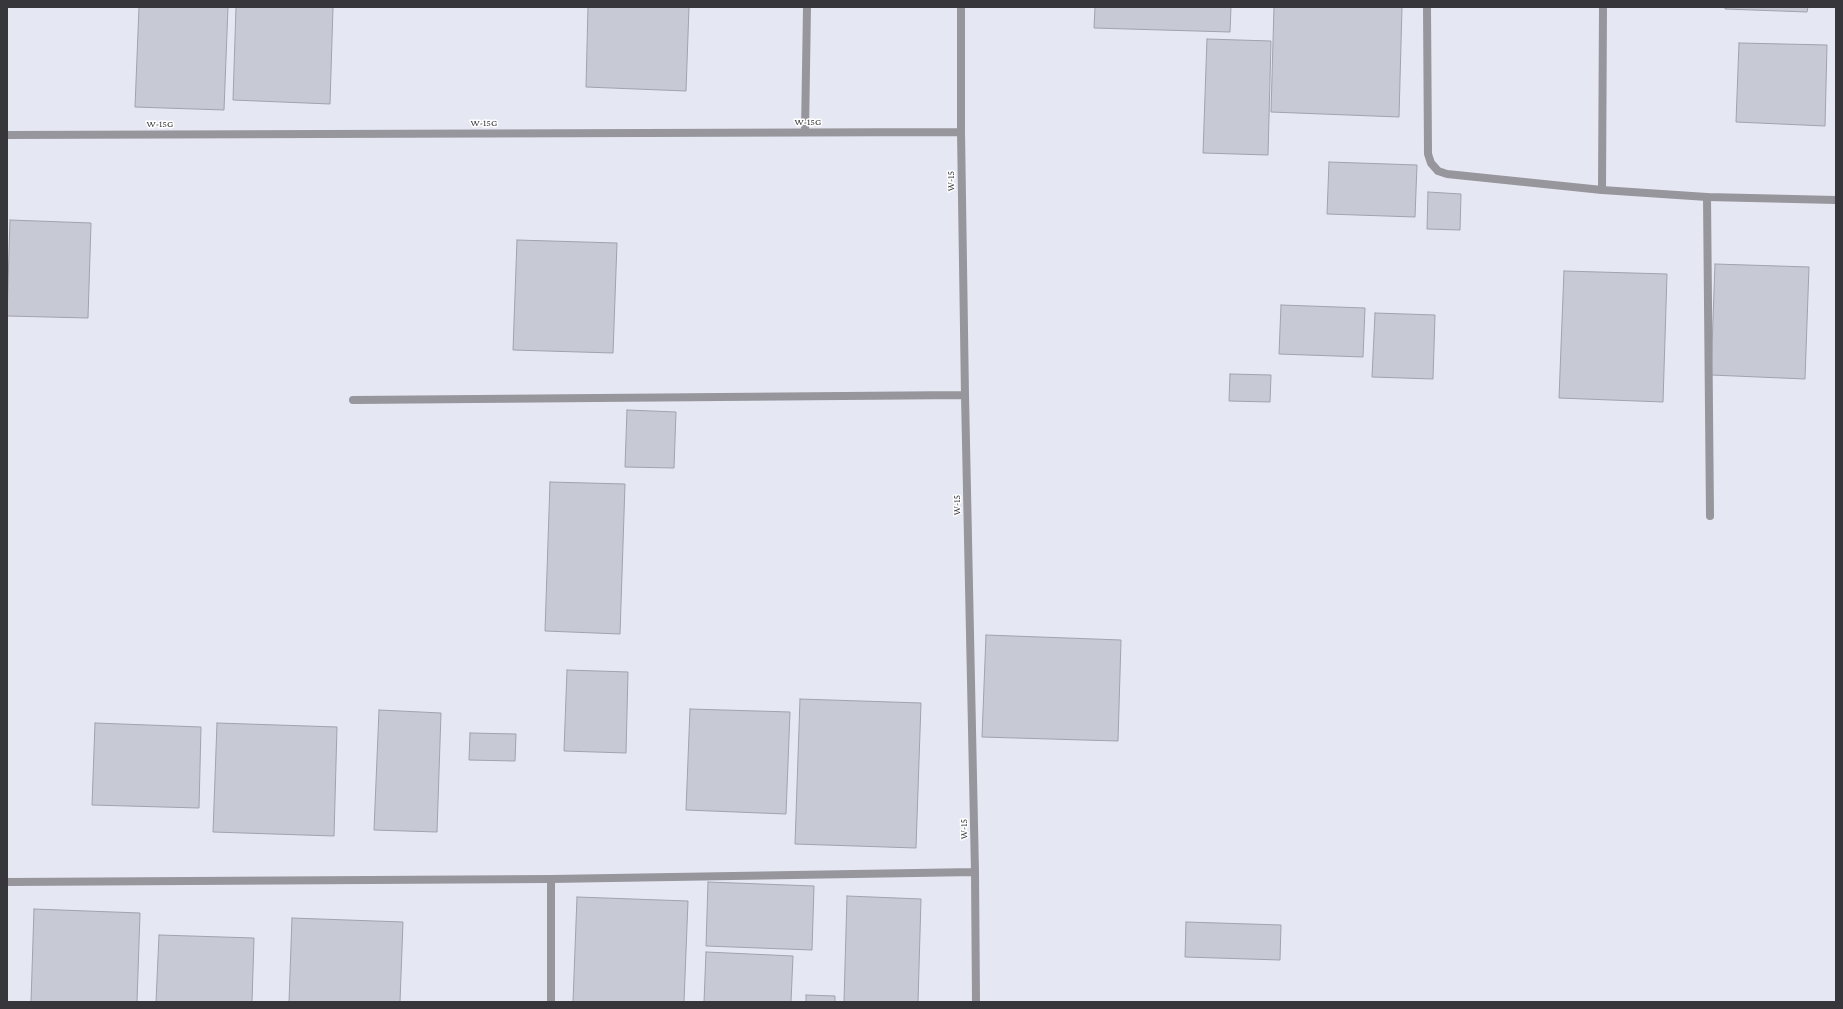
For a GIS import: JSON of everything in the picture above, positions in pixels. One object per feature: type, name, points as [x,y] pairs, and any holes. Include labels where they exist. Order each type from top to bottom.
[{"type":"street","points":[[805,132],[807,7]]},
{"type":"street","name":"W-15","points":[[961,7],[960,132],[975,872],[976,1002]]},
{"type":"street","points":[[1427,7],[1428,154],[1431,163],[1438,171],[1447,174],[1602,190],[1707,196],[1836,200]]},
{"type":"street","points":[[1602,190],[1603,7]]},
{"type":"street","name":"W-15G","points":[[7,135],[960,132]]},
{"type":"street","points":[[1707,196],[1710,516]]},
{"type":"street","points":[[352,400],[965,395]]},
{"type":"street","points":[[7,882],[551,879],[975,872]]},
{"type":"street","points":[[551,879],[551,1002]]},
{"type":"building","points":[[139,7],[228,7],[224,110],[135,107]]},
{"type":"building","points":[[236,7],[333,7],[330,104],[233,100]]},
{"type":"building","points":[[588,7],[689,7],[686,91],[586,87]]},
{"type":"building","points":[[1095,7],[1231,7],[1230,32],[1094,28]]},
{"type":"building","points":[[1274,7],[1402,7],[1399,117],[1271,112]]},
{"type":"building","points":[[1725,7],[1808,7],[1807,12],[1725,9]]},
{"type":"building","points":[[1207,39],[1271,41],[1268,155],[1203,153]]},
{"type":"building","points":[[1739,43],[1827,45],[1825,126],[1736,122]]},
{"type":"building","points":[[1329,162],[1417,165],[1415,217],[1327,214]]},
{"type":"building","points":[[1428,192],[1461,194],[1460,230],[1427,229]]},
{"type":"building","points":[[10,220],[91,223],[88,318],[7,316]]},
{"type":"building","points":[[517,240],[617,243],[613,353],[513,350]]},
{"type":"building","points":[[1715,264],[1809,267],[1805,379],[1711,375]]},
{"type":"building","points":[[1564,271],[1667,274],[1663,402],[1559,398]]},
{"type":"building","points":[[1281,305],[1365,308],[1363,357],[1279,354]]},
{"type":"building","points":[[1375,313],[1435,315],[1433,379],[1372,377]]},
{"type":"building","points":[[1230,374],[1271,375],[1270,402],[1229,401]]},
{"type":"building","points":[[627,410],[676,412],[674,468],[625,467]]},
{"type":"building","points":[[550,482],[625,484],[620,634],[545,631]]},
{"type":"building","points":[[986,635],[1121,640],[1118,741],[982,737]]},
{"type":"building","points":[[567,670],[628,672],[626,753],[564,751]]},
{"type":"building","points":[[800,699],[921,703],[916,848],[795,844]]},
{"type":"building","points":[[690,709],[790,712],[786,814],[686,810]]},
{"type":"building","points":[[379,710],[441,713],[437,832],[374,830]]},
{"type":"building","points":[[95,723],[201,727],[199,808],[92,805]]},
{"type":"building","points":[[217,723],[337,727],[334,836],[213,832]]},
{"type":"building","points":[[470,733],[516,734],[515,761],[469,760]]},
{"type":"building","points":[[708,882],[814,886],[812,950],[706,946]]},
{"type":"building","points":[[847,896],[921,899],[918,1002],[844,1002]]},
{"type":"building","points":[[577,897],[688,901],[684,1002],[573,1002]]},
{"type":"building","points":[[34,909],[140,913],[137,1002],[31,1002]]},
{"type":"building","points":[[292,918],[403,922],[400,1002],[289,1002]]},
{"type":"building","points":[[1186,922],[1281,925],[1280,960],[1185,957]]},
{"type":"building","points":[[159,935],[254,938],[252,1002],[156,1002]]},
{"type":"building","points":[[706,952],[793,956],[791,1002],[704,1002]]},
{"type":"building","points":[[806,995],[835,996],[835,1002],[806,1002]]}]
